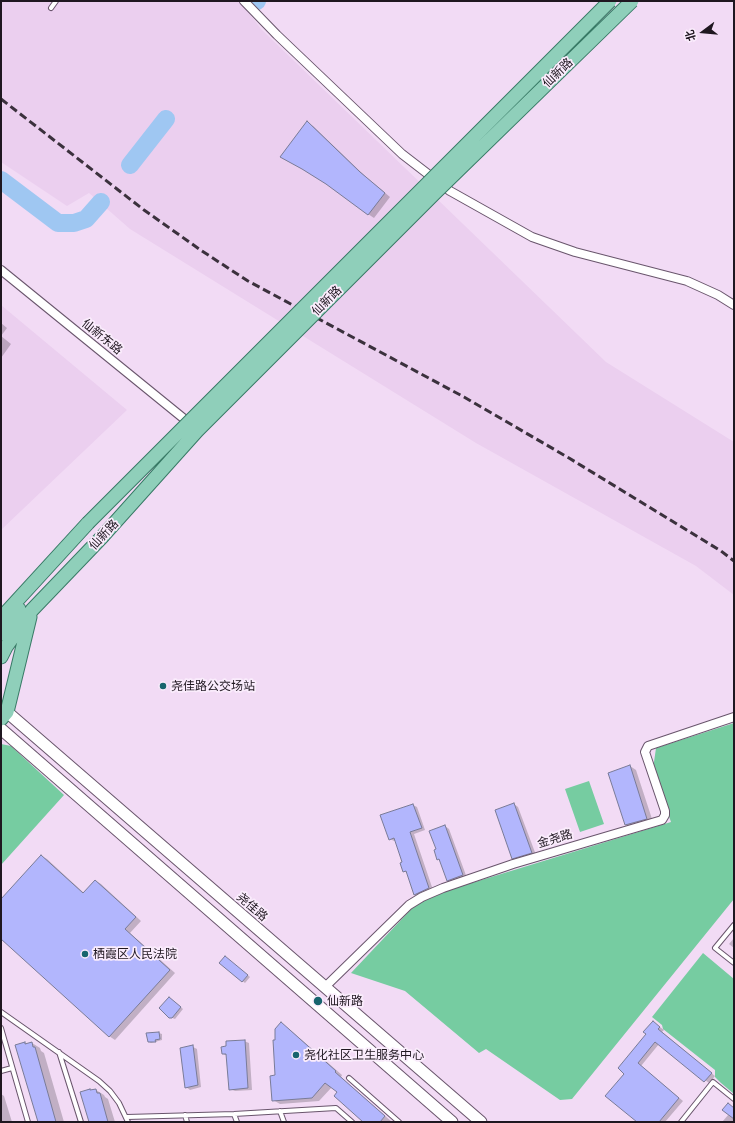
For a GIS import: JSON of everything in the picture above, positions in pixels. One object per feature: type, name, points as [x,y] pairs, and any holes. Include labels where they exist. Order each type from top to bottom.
[{"type":"main road","name":"仙新路","points":[[1,618],[88,522],[610,1]]},
{"type":"main road","name":"仙新路","points":[[1,657],[6,647],[32,610],[102,537],[197,431],[435,193],[632,1]]},
{"type":"main road","name":"仙新路","points":[[1,634],[58,555]]},
{"type":"main road","points":[[4,716],[32,610]]},
{"type":"main road","name":"尧佳路","points":[[4,716],[325,987],[481,1122]]},
{"type":"main road","points":[[1,729],[452,1122]]},
{"type":"street","points":[[244,1],[277,35],[402,154],[450,191],[532,238],[583,254],[687,281],[718,295],[734,305]]},
{"type":"street","name":"仙新东路","points":[[1,270],[188,422]]},
{"type":"street","name":"金尧路","points":[[325,987],[409,905],[422,897],[443,888],[513,864],[662,820],[665,815],[665,810],[645,752],[648,746],[734,717]]},
{"type":"lane","points":[[51,8],[56,1]]},
{"type":"lane","points":[[734,925],[715,948],[734,963]]},
{"type":"lane","points":[[1,1012],[99,1081],[110,1091],[119,1103],[127,1117],[128,1122]]},
{"type":"lane","points":[[1,1028],[28,1122]]},
{"type":"lane","points":[[59,1052],[81,1122]]},
{"type":"lane","points":[[1,1071],[12,1068]]},
{"type":"lane","points":[[349,1078],[399,1122]]},
{"type":"lane","points":[[681,1122],[713,1082],[734,1099]]},
{"type":"lane","points":[[127,1117],[234,1114],[336,1108],[352,1122]]},
{"type":"lane","points":[[280,1111],[284,1122]]},
{"type":"lane","points":[[234,1114],[237,1122]]},
{"type":"lane","points":[[185,1115],[187,1122]]},
{"type":"lane","points":[[390,1122],[394,1117]]},
{"type":"shaded area","points":[[1,1],[240,1],[261,29],[606,362],[734,442],[734,595],[696,566],[476,443],[130,229],[89,193],[67,206],[1,162]]},
{"type":"shaded area","points":[[1,305],[127,410],[1,530]]},
{"type":"green space","points":[[734,723],[734,899],[572,1099],[560,1100],[486,1049],[479,1053],[405,991],[351,973],[416,904],[452,889],[671,822],[653,769],[656,748]]},
{"type":"green space","points":[[1,744],[11,746],[64,795],[1,865]]},
{"type":"green space","points":[[589,781],[604,824],[580,832],[565,789]]},
{"type":"green space","points":[[703,953],[734,979],[734,1094],[715,1077],[715,1070],[663,1029],[662,1025],[652,1017]]},
{"type":"building","points":[[307,121],[360,172],[385,193],[368,215],[326,184],[280,157]]},
{"type":"building","points":[[630,765],[647,819],[625,825],[608,773]]},
{"type":"building","points":[[514,803],[532,853],[512,859],[495,810]]},
{"type":"building","points":[[413,804],[422,828],[410,832],[429,888],[414,895],[406,871],[403,872],[400,863],[402,862],[394,838],[389,840],[380,815]]},
{"type":"building","points":[[445,825],[463,875],[447,881],[439,859],[437,860],[434,850],[436,849],[429,831]]},
{"type":"building","name":"栖霞区人民法院","points":[[41,855],[83,893],[95,880],[136,917],[125,929],[170,970],[109,1037],[1,939],[1,899]]},
{"type":"building","points":[[225,956],[248,975],[242,982],[219,963]]},
{"type":"building","points":[[169,997],[181,1007],[172,1018],[169,1018],[159,1008]]},
{"type":"building","points":[[653,1021],[660,1027],[658,1029],[712,1073],[704,1082],[655,1042],[638,1063],[679,1098],[659,1122],[637,1122],[605,1096],[624,1074],[618,1068],[646,1034],[643,1032]]},
{"type":"building","name":"尧化社区卫生服务中心","points":[[281,1022],[385,1116],[380,1122],[363,1122],[334,1096],[337,1092],[325,1083],[312,1098],[272,1101],[270,1076],[275,1075],[273,1040],[275,1040],[275,1029]]},
{"type":"building","points":[[159,1032],[160,1039],[155,1040],[156,1042],[148,1042],[146,1033]]},
{"type":"building","points":[[245,1040],[248,1088],[229,1090],[226,1054],[222,1054],[221,1047],[226,1046],[226,1041]]},
{"type":"building","points":[[25,1042],[25,1044],[32,1042],[33,1047],[35,1047],[56,1122],[38,1122],[15,1045]]},
{"type":"building","points":[[193,1045],[198,1085],[185,1088],[180,1048]]},
{"type":"building","points":[[96,1089],[97,1093],[100,1093],[108,1122],[89,1122],[80,1092]]},
{"type":"building","points":[[728,1103],[734,1108],[734,1119],[722,1110]]},
{"type":"waterway","points":[[130,165],[166,119]]},
{"type":"waterway","points":[[1,180],[58,223],[74,223],[86,219],[101,202]]},
{"type":"railway","points":[[1,99],[144,210],[248,281],[464,397],[569,458],[721,551],[734,561]]},
{"type":"place","name":"尧佳路公交场站","points":[[163,686]]},
{"type":"place","name":"栖霞区人民法院","points":[[85,954]]},
{"type":"place","name":"仙新路","points":[[318,1001]]},
{"type":"place","name":"尧化社区卫生服务中心","points":[[296,1055]]}]
